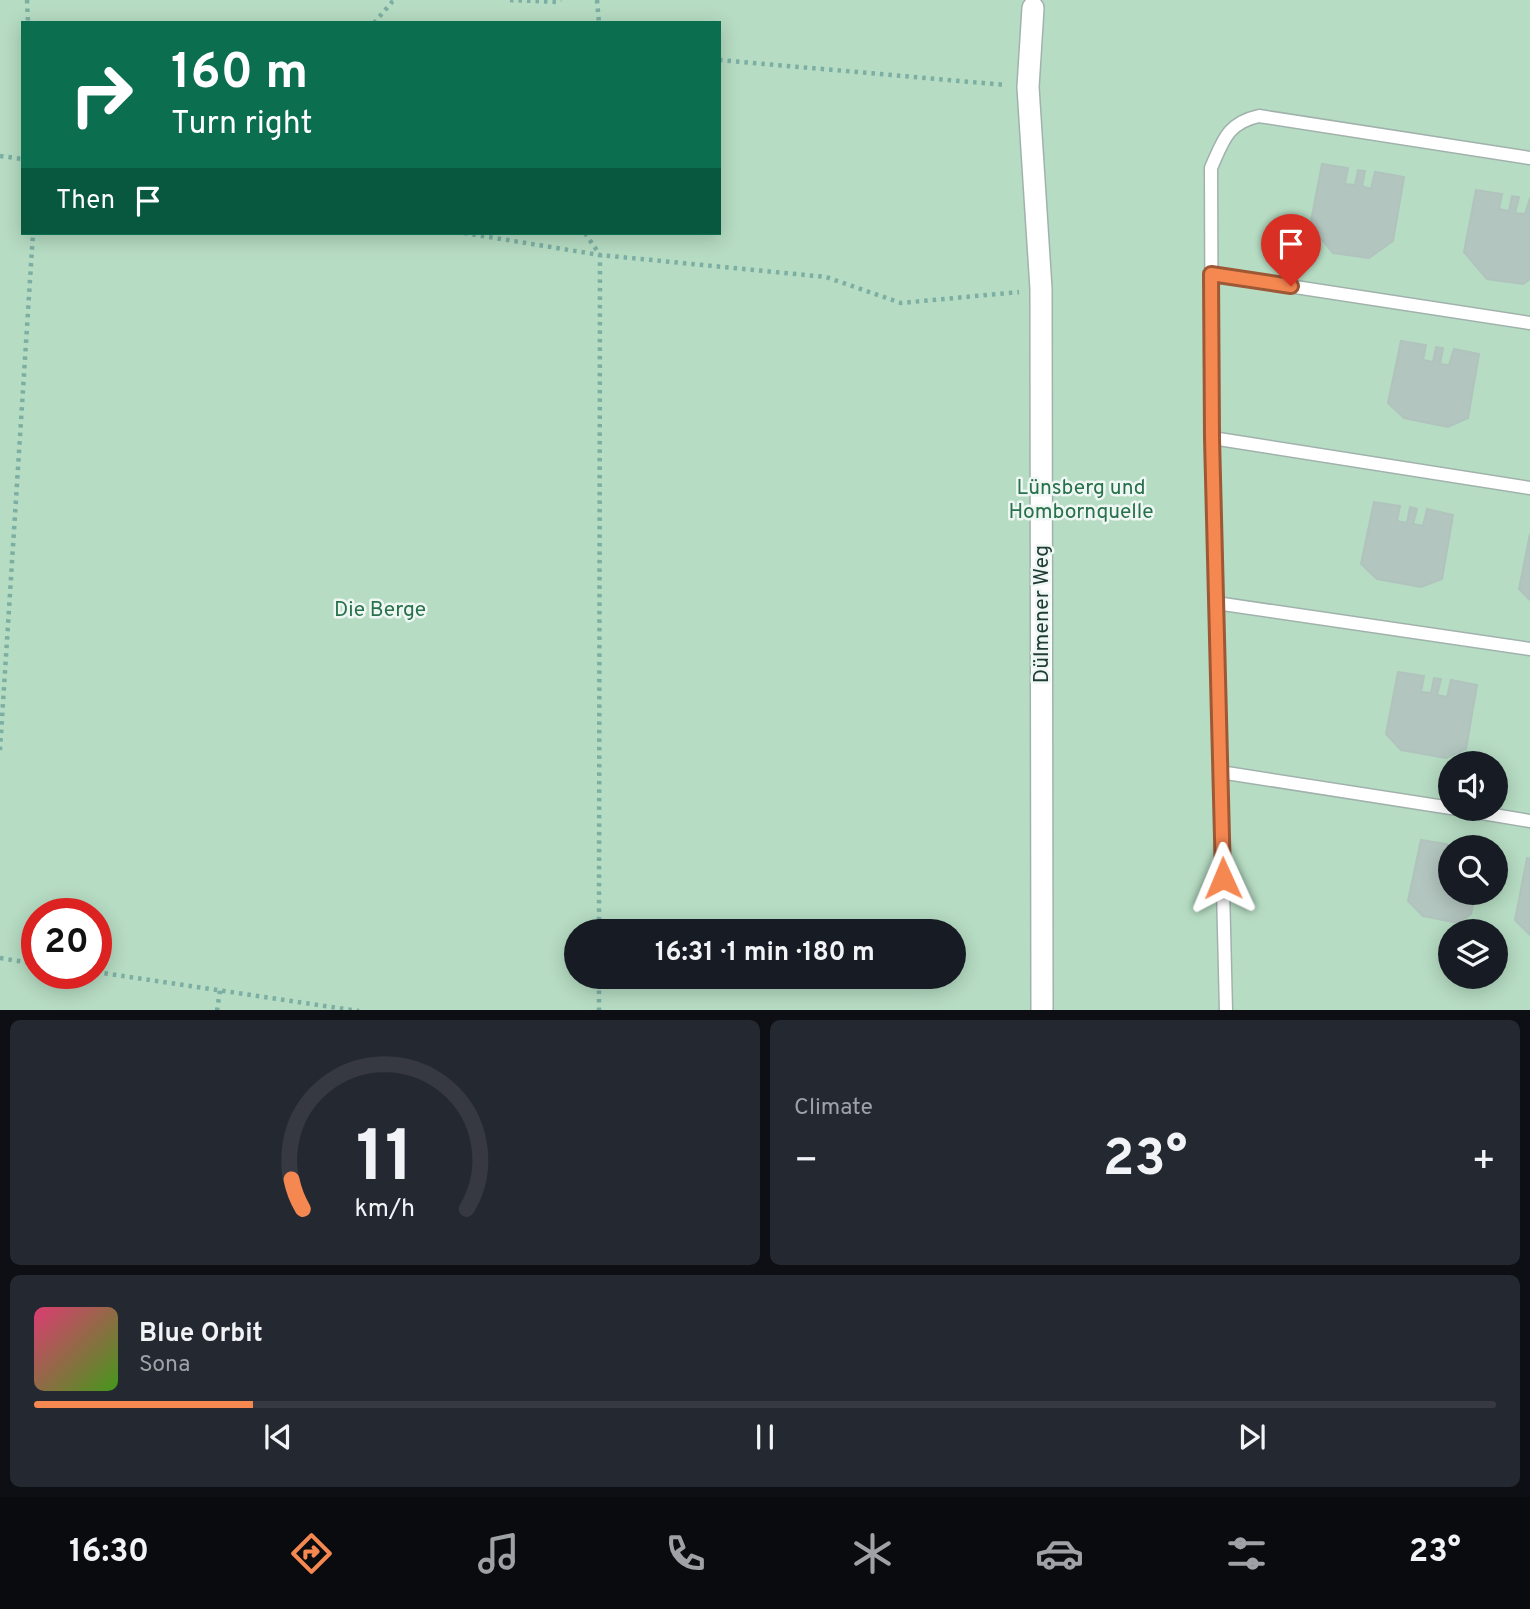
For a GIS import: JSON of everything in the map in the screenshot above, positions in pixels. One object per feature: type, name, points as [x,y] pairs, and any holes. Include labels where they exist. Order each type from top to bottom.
[{"type":"street","name":"Dülmener Weg","points":[[1033,8],[1028,87],[1041,289],[1042,1010]]},
{"type":"lane","points":[[1226,1010],[1212,438],[1211,168],[1226,135],[1245,119],[1259,116],[1530,158]]},
{"type":"lane","points":[[1211,274],[1530,323]]},
{"type":"lane","points":[[1212,438],[1530,488]]},
{"type":"lane","points":[[1216,603],[1530,649]]},
{"type":"lane","points":[[1220,772],[1438,806]]},
{"type":"lane","points":[[1508,817],[1530,821]]},
{"type":"path","points":[[27,0],[28,21]]},
{"type":"path","points":[[376,21],[396,0]]},
{"type":"path","points":[[510,0],[561,0]]},
{"type":"path","points":[[597,0],[599,21]]},
{"type":"path","points":[[721,60],[1028,87]]},
{"type":"path","points":[[0,156],[21,159]]},
{"type":"path","points":[[0,750],[33,235]]},
{"type":"path","points":[[476,235],[600,255],[826,277],[901,303],[1041,289]]},
{"type":"path","points":[[586,235],[600,255],[599,919]]},
{"type":"path","points":[[0,958],[21,961]]},
{"type":"path","points":[[112,974],[359,1010]]},
{"type":"path","points":[[599,989],[599,1010]]},
{"type":"path","points":[[217,1010],[220,990]]},
{"type":"green space","name":"Die Berge","points":[[0,0],[1530,0],[1530,1010],[0,1010]]},
{"type":"building","points":[[1322,164],[1348,168],[1345,184],[1355,185],[1358,170],[1365,171],[1362,186],[1371,189],[1375,172],[1404,177],[1393,241],[1369,258],[1333,253],[1310,226]]},
{"type":"building","points":[[1476,190],[1502,194],[1499,209],[1509,211],[1512,196],[1519,197],[1515,213],[1525,214],[1530,198],[1530,279],[1523,284],[1487,279],[1464,252]]},
{"type":"building","points":[[1401,341],[1426,345],[1423,360],[1433,362],[1436,347],[1443,348],[1440,364],[1449,365],[1454,349],[1479,354],[1468,418],[1448,427],[1404,418],[1388,403]]},
{"type":"building","points":[[1374,502],[1400,506],[1397,521],[1407,523],[1410,507],[1417,509],[1413,524],[1423,526],[1427,509],[1453,515],[1442,579],[1421,587],[1377,579],[1361,564]]},
{"type":"building","points":[[1530,534],[1530,600],[1519,589]]},
{"type":"building","points":[[1398,672],[1424,676],[1421,692],[1431,693],[1434,678],[1441,679],[1437,695],[1447,697],[1451,680],[1477,685],[1466,749],[1438,751],[1438,757],[1401,750],[1386,734]]},
{"type":"building","points":[[1421,840],[1438,843],[1438,905],[1473,905],[1471,914],[1464,919],[1423,916],[1408,901]]},
{"type":"building","points":[[1527,858],[1530,859],[1530,935],[1515,920]]},
{"type":"route","points":[[1223,878],[1212,438],[1211,274],[1291,286]]},
{"type":"park label","name":"Lünsberg und Hombornquelle","points":[[1081,500]]}]
